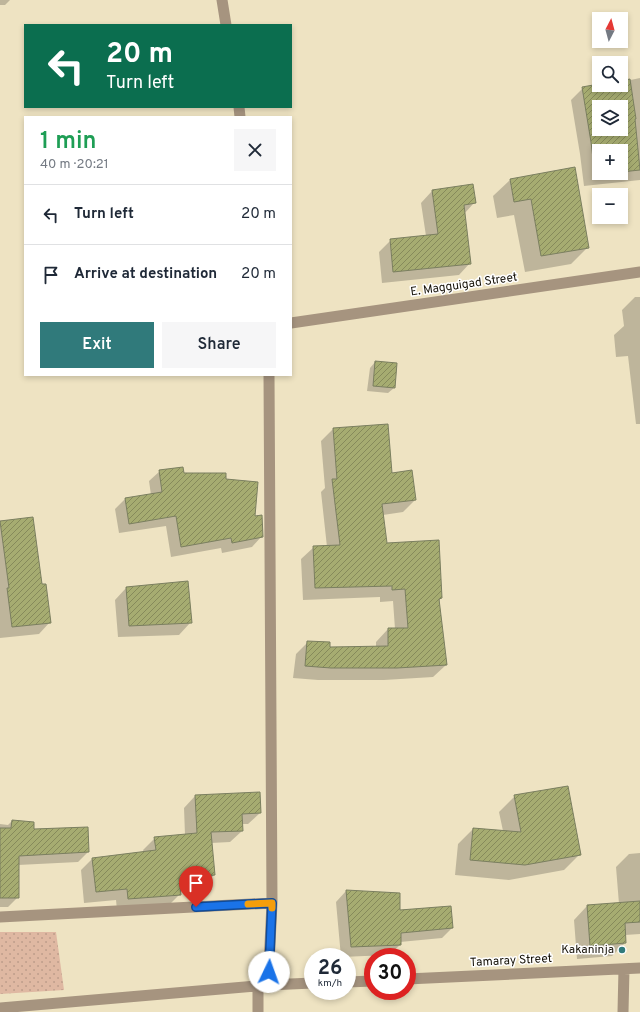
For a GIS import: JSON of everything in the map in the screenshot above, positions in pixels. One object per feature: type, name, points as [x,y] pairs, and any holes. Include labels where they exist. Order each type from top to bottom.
[{"type":"street","points":[[222,0],[226,24]]},
{"type":"street","name":"E. Magguigad Street","points":[[292,323],[640,272]]},
{"type":"street","points":[[258,1012],[263,986],[272,903],[269,376]]},
{"type":"street","points":[[0,917],[272,903]]},
{"type":"street","name":"Tamaray Street","points":[[416,979],[640,968]]},
{"type":"street","points":[[623,1012],[624,969]]},
{"type":"street","points":[[0,1008],[304,984]]},
{"type":"shaded area","points":[[0,932],[56,932],[64,990],[0,994]]},
{"type":"building","points":[[628,79],[630,79],[636,119],[640,170],[628,171],[628,144],[592,144],[592,150],[582,87],[592,85],[592,92],[628,92]]},
{"type":"building","points":[[575,167],[589,248],[541,256],[531,199],[514,202],[510,179]]},
{"type":"building","points":[[473,184],[476,203],[464,205],[471,264],[393,272],[390,239],[438,234],[432,190]]},
{"type":"building","points":[[375,361],[397,363],[395,388],[373,386]]},
{"type":"building","points":[[388,424],[392,473],[412,470],[416,500],[382,504],[387,543],[439,540],[442,598],[439,599],[447,665],[397,668],[331,668],[305,666],[307,641],[330,642],[330,647],[388,646],[388,628],[408,628],[405,589],[392,590],[392,586],[315,588],[313,546],[340,545],[332,479],[337,479],[333,428]]},
{"type":"building","points":[[183,467],[184,473],[226,473],[226,479],[258,482],[255,516],[262,515],[263,537],[232,543],[231,538],[181,547],[176,516],[129,524],[125,498],[162,492],[159,470]]},
{"type":"building","points":[[33,517],[42,584],[46,584],[51,623],[12,627],[7,588],[9,588],[0,521]]},
{"type":"building","points":[[188,581],[192,623],[129,626],[126,587]]},
{"type":"building","points":[[568,786],[581,855],[525,865],[470,860],[473,828],[521,832],[514,795]]},
{"type":"building","points":[[260,792],[261,813],[242,814],[243,831],[211,832],[215,875],[179,878],[181,895],[128,899],[127,889],[96,892],[92,858],[156,850],[154,837],[197,833],[195,795]]},
{"type":"building","points":[[12,820],[34,822],[34,829],[88,827],[89,852],[19,856],[19,898],[0,898],[0,828],[11,828]]},
{"type":"building","points":[[346,890],[400,893],[400,910],[451,906],[453,928],[401,933],[401,945],[351,947]]},
{"type":"building","points":[[640,901],[640,922],[625,923],[626,943],[590,946],[587,905]]},
{"type":"slow traffic","points":[[248,904],[272,903],[272,908]]},
{"type":"place","name":"Kakaninja","points":[[622,950]]},
{"type":"route","points":[[196,907],[272,903],[269,972]]}]
